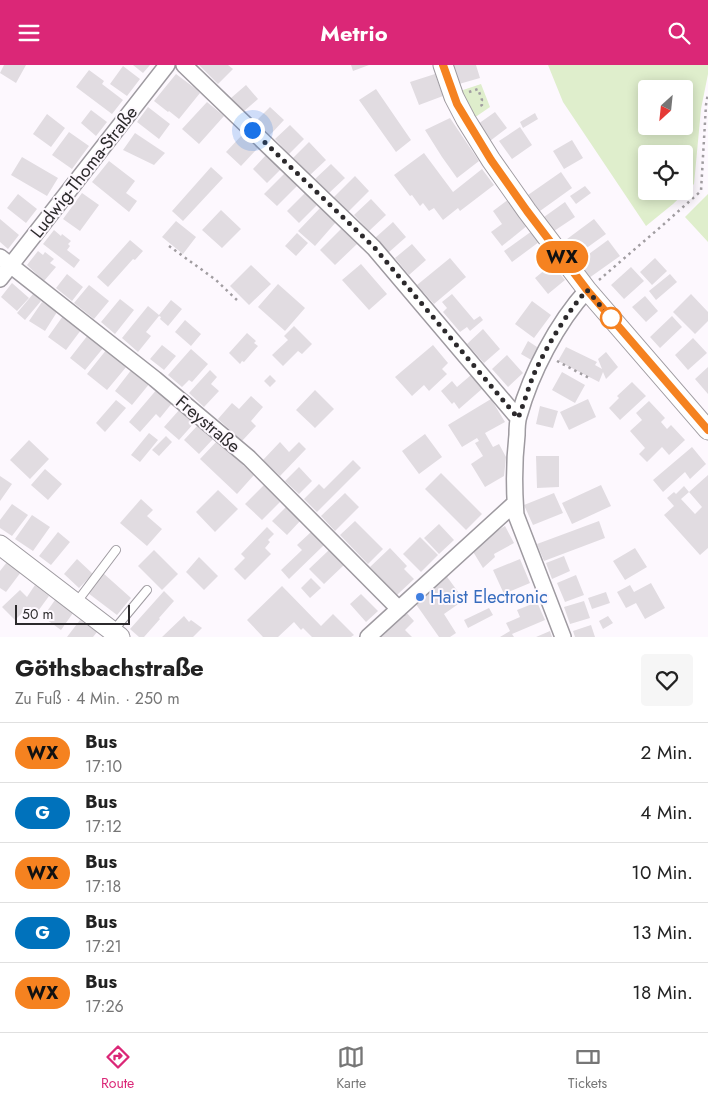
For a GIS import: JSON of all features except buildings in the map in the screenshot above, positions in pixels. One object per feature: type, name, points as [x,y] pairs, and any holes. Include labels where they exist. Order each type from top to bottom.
[{"type":"street","name":"Ludwig-Thoma-Straße","points":[[0,279],[6,261],[167,65]]},
{"type":"street","points":[[184,65],[374,247],[518,418]]},
{"type":"street","points":[[443,65],[457,104],[491,160],[527,211],[587,290],[708,430]]},
{"type":"street","name":"Freystraße","points":[[6,261],[155,379],[249,458],[399,609]]},
{"type":"street","points":[[563,637],[516,515],[515,450],[518,418],[534,374],[554,337],[577,301],[587,290]]},
{"type":"street","points":[[368,637],[515,503]]},
{"type":"street","points":[[0,545],[117,635]]},
{"type":"lane","points":[[76,603],[116,549]]},
{"type":"lane","points":[[117,635],[147,590]]},
{"type":"path","points":[[587,290],[701,191],[708,93]]},
{"type":"path","points":[[170,246],[216,280],[238,301]]},
{"type":"path","points":[[544,355],[591,379]]},
{"type":"green space","points":[[548,65],[708,65],[701,109],[694,184],[693,145],[638,145],[638,200],[677,200],[646,226],[563,102]]},
{"type":"green space","points":[[481,84],[490,107],[474,118],[460,91]]},
{"type":"green space","points":[[708,194],[708,242],[685,217]]},
{"type":"bus line","name":"WX","points":[[443,65],[454,97],[466,120],[491,160],[527,211],[587,290],[708,430]]},
{"type":"place","name":"Haist Electronic","points":[[420,597]]},
{"type":"route","points":[[252,130],[374,247],[518,418],[534,374],[544,355],[577,301],[587,290],[611,318]]}]
